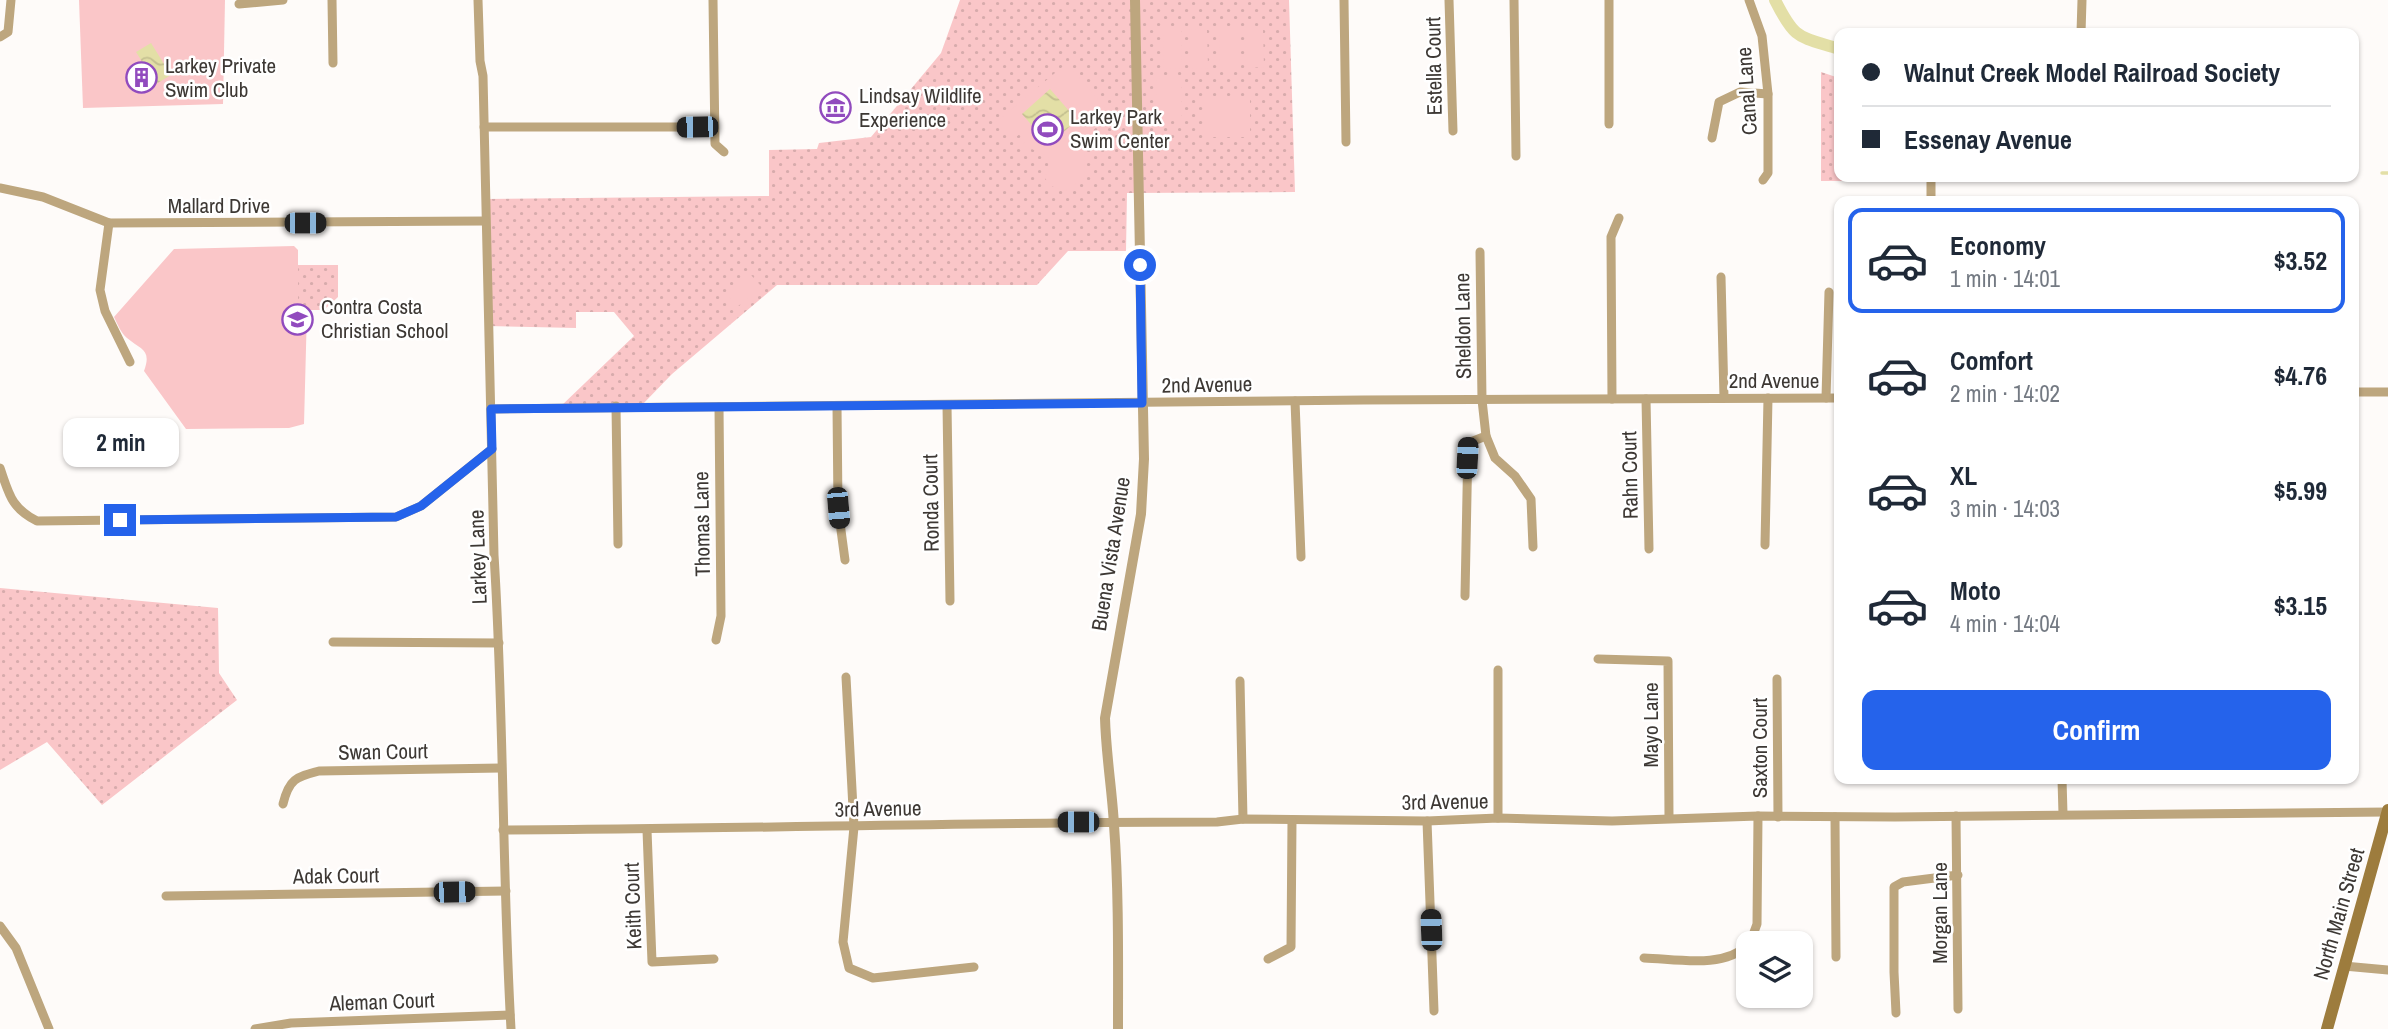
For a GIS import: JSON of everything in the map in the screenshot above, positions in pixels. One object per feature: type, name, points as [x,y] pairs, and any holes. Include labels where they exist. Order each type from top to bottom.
[{"type":"main road","name":"North Main Street","points":[[2327,1029],[2388,811]]},
{"type":"street","points":[[0,37],[8,32],[11,0]]},
{"type":"street","points":[[239,4],[283,0]]},
{"type":"street","points":[[332,0],[332,63]]},
{"type":"street","name":"Larkey Lane","points":[[478,0],[511,1029]]},
{"type":"street","points":[[713,0],[715,144],[724,152]]},
{"type":"street","name":"Buena Vista Avenue","points":[[1118,1029],[1114,822],[1105,751],[1105,718],[1141,514],[1144,459],[1135,0]]},
{"type":"street","points":[[1345,0],[1346,142]]},
{"type":"street","name":"Estella Court","points":[[1449,0],[1453,131]]},
{"type":"street","points":[[1514,0],[1516,156]]},
{"type":"street","points":[[1609,0],[1609,124]]},
{"type":"street","name":"Canal Lane","points":[[1749,0],[1762,36],[1768,94],[1768,173],[1763,180]]},
{"type":"street","points":[[2081,28],[2082,0]]},
{"type":"street","points":[[1712,138],[1719,102],[1740,92],[1768,94]]},
{"type":"street","points":[[484,127],[697,127]]},
{"type":"street","name":"Mallard Drive","points":[[0,188],[43,197],[109,223],[485,221]]},
{"type":"street","points":[[1612,399],[1611,237],[1619,218]]},
{"type":"street","points":[[109,223],[100,290],[105,311],[130,362]]},
{"type":"street","name":"Sheldon Lane","points":[[1480,252],[1482,400],[1486,436]]},
{"type":"street","points":[[1721,277],[1724,398]]},
{"type":"street","points":[[1826,398],[1829,292]]},
{"type":"street","points":[[2359,392],[2388,392]]},
{"type":"street","points":[[1765,545],[1769,398]]},
{"type":"street","name":"2nd Avenue","points":[[491,409],[1834,398]]},
{"type":"street","name":"Rahn Court","points":[[1646,399],[1649,549]]},
{"type":"street","points":[[1295,401],[1301,557]]},
{"type":"street","name":"Ronda Court","points":[[947,405],[950,601]]},
{"type":"street","points":[[616,406],[618,544]]},
{"type":"street","points":[[837,406],[838,508],[845,560]]},
{"type":"street","name":"Thomas Lane","points":[[716,640],[721,616],[719,407]]},
{"type":"street","points":[[1465,596],[1468,443],[1486,436],[1495,458],[1515,476],[1531,499],[1533,547]]},
{"type":"street","points":[[0,468],[13,503],[23,514],[37,521],[396,517],[421,506],[492,449]]},
{"type":"street","points":[[333,642],[499,643]]},
{"type":"street","name":"Mayo Lane","points":[[1598,659],[1668,661],[1669,817]]},
{"type":"street","points":[[1498,670],[1498,818]]},
{"type":"street","points":[[846,677],[854,827],[843,942],[849,968],[873,978],[974,967]]},
{"type":"street","name":"Saxton Court","points":[[1777,679],[1778,817]]},
{"type":"street","points":[[1240,681],[1243,819]]},
{"type":"street","name":"Swan Court","points":[[283,804],[287,787],[299,776],[319,771],[501,768]]},
{"type":"street","points":[[2062,784],[2063,814]]},
{"type":"street","name":"3rd Avenue","points":[[503,830],[1217,822],[1243,819],[1427,821],[1498,818],[1612,821],[1669,817],[2388,811]]},
{"type":"street","points":[[1754,931],[1757,924],[1759,816]]},
{"type":"street","name":"Morgan Lane","points":[[1956,816],[1958,1009]]},
{"type":"street","points":[[1835,817],[1836,957]]},
{"type":"street","points":[[1268,959],[1291,947],[1292,821]]},
{"type":"street","points":[[1427,821],[1434,1011]]},
{"type":"street","name":"Keith Court","points":[[647,830],[652,962],[714,960]]},
{"type":"street","points":[[1896,1013],[1894,887],[1903,882],[1958,875]]},
{"type":"street","name":"Adak Court","points":[[166,896],[506,891]]},
{"type":"street","points":[[0,926],[16,948],[50,1029]]},
{"type":"street","points":[[1644,958],[1709,960],[1736,954]]},
{"type":"street","points":[[2344,966],[2388,970]]},
{"type":"street","name":"Aleman Court","points":[[255,1029],[291,1023],[510,1015]]},
{"type":"shaded area","points":[[79,0],[225,0],[223,104],[83,108]]},
{"type":"shaded area","points":[[960,0],[1289,0],[1295,192],[1127,193],[1126,251],[1068,251],[1037,285],[777,285],[672,374],[641,406],[560,407],[634,336],[614,312],[576,312],[576,328],[488,326],[485,199],[769,196],[769,150],[817,149],[819,143],[871,137],[941,53]]},
{"type":"shaded area","points":[[1245,28],[1263,28],[1264,67],[1246,68]]},
{"type":"shaded area","points":[[1163,29],[1181,29],[1182,68],[1164,69]]},
{"type":"shaded area","points":[[1207,29],[1208,68],[1190,69],[1189,30]]},
{"type":"shaded area","points":[[1219,29],[1238,29],[1238,68],[1220,68]]},
{"type":"shaded area","name":"Larkey Park Swim Center","points":[[1067,63],[1110,114],[1084,139],[1085,178],[1065,191],[1051,186],[1044,177],[1048,172],[1049,157],[1023,145],[1025,140],[1020,134],[1011,140],[996,122]]},
{"type":"shaded area","points":[[1821,72],[1834,76],[1834,181],[1821,181]]},
{"type":"shaded area","points":[[1157,78],[1181,78],[1181,120],[1157,120]]},
{"type":"shaded area","points":[[1205,100],[1250,100],[1250,137],[1205,137]]},
{"type":"shaded area","points":[[294,246],[298,250],[298,310],[307,310],[304,424],[289,428],[186,429],[144,371],[146,354],[125,336],[114,317],[174,249]]},
{"type":"shaded area","points":[[298,265],[338,265],[338,297],[324,310],[298,310]]},
{"type":"shaded area","points":[[750,274],[762,287],[737,307],[726,294]]},
{"type":"shaded area","points":[[0,588],[218,608],[219,673],[237,700],[102,805],[47,742],[0,770]]},
{"type":"water","points":[[151,43],[171,75],[156,84],[136,52]]},
{"type":"water","points":[[1050,89],[1077,120],[1049,145],[1022,114]]},
{"type":"waterway","points":[[1775,0],[1788,23],[1799,35],[1834,47]]},
{"type":"waterway","points":[[2382,173],[2388,173]]},
{"type":"place","name":"Larkey Private Swim Club","points":[[142,78]]},
{"type":"place","name":"Lindsay Wildlife Experience","points":[[836,108]]},
{"type":"place","name":"Larkey Park Swim Center","points":[[1047,129]]},
{"type":"place","name":"Contra Costa Christian School","points":[[298,319]]},
{"type":"route","points":[[120,520],[396,517],[421,506],[492,449],[491,409],[1142,403],[1140,265]]}]
